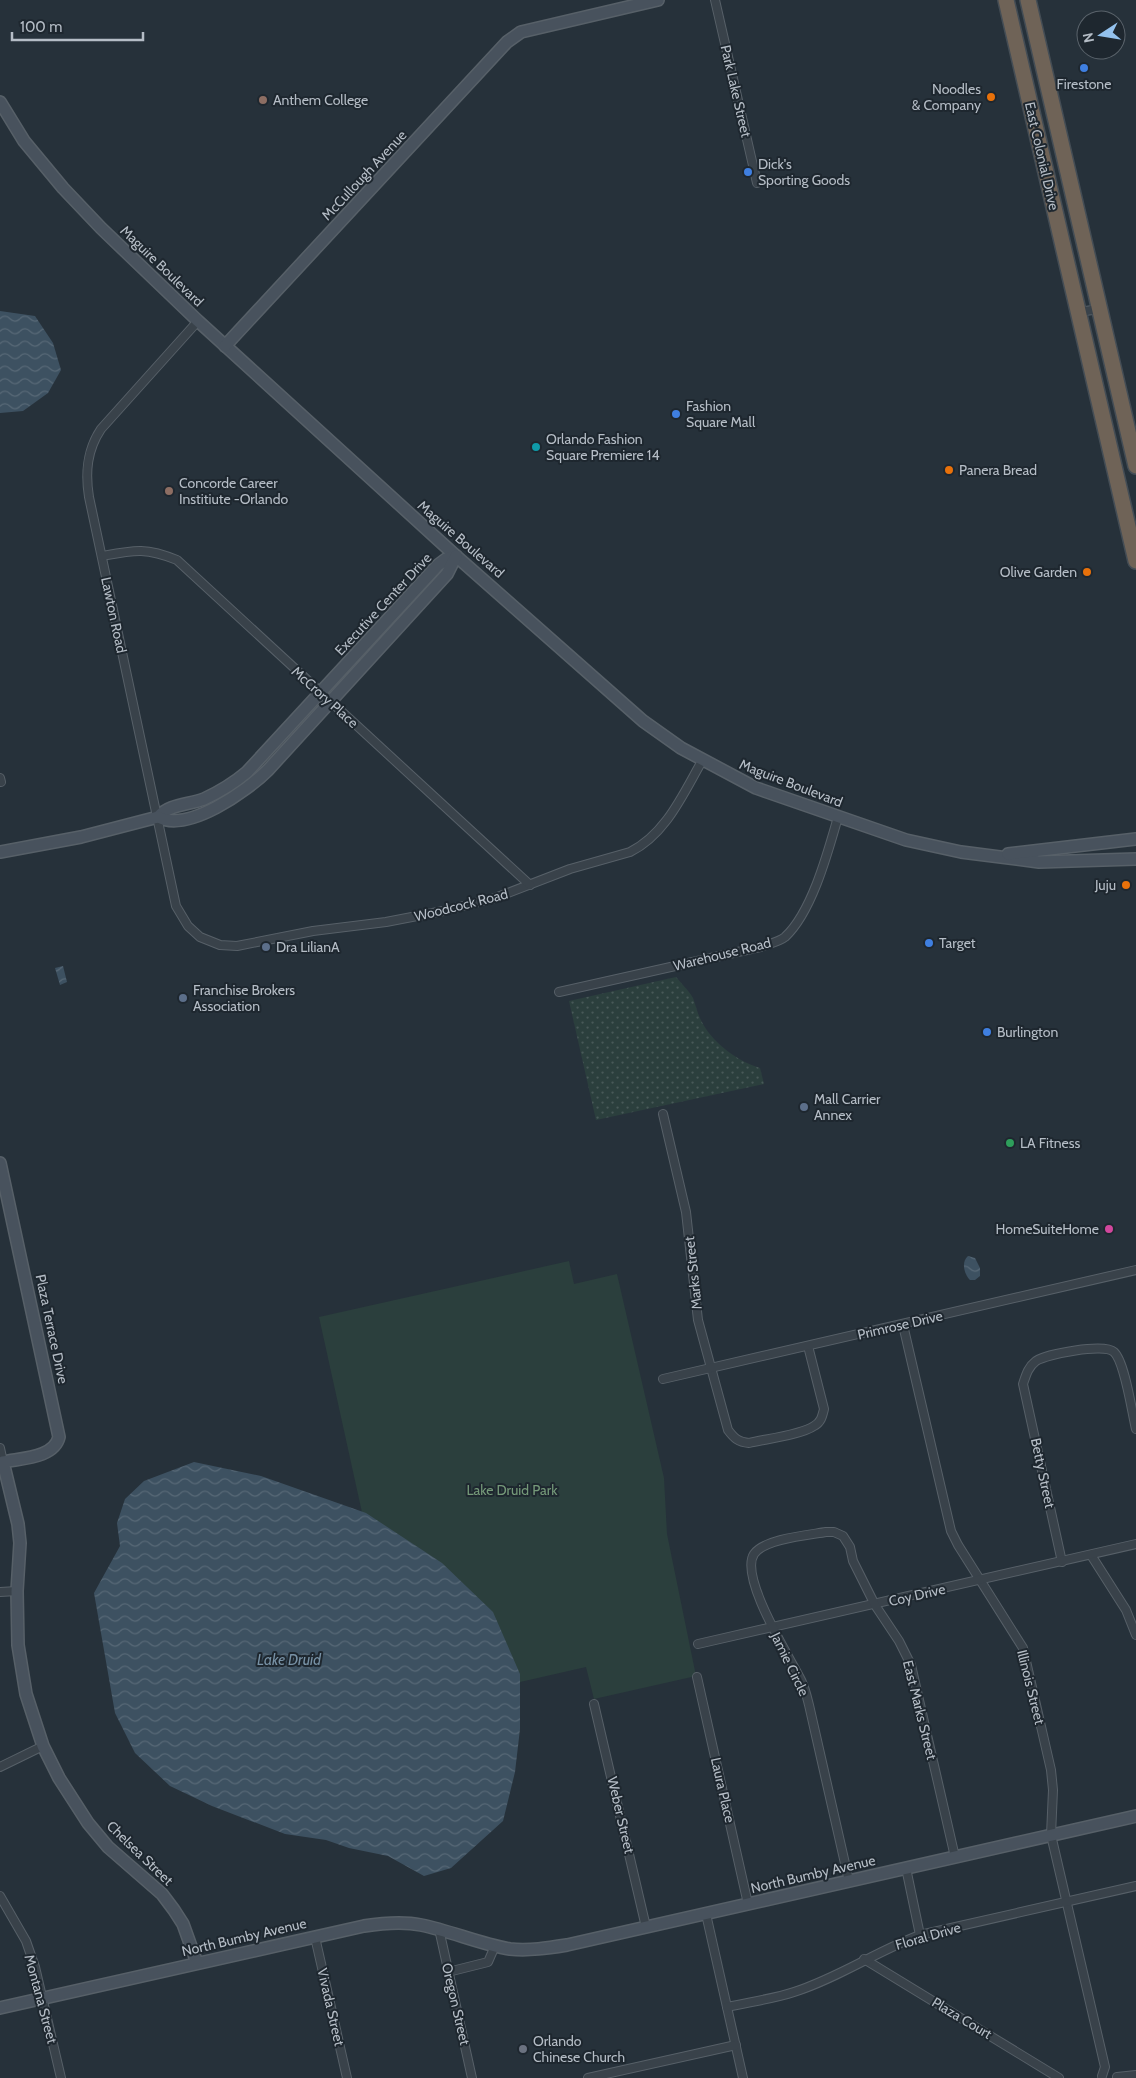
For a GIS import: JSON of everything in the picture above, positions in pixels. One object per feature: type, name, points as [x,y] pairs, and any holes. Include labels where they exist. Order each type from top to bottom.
[{"type":"highway","name":"East Colonial Drive","points":[[1006,0],[1113,464],[1133,538],[1136,561]]},
{"type":"highway","name":"East Colonial Drive","points":[[1028,0],[1136,466]]},
{"type":"highway","points":[[1113,464],[1125,474],[1136,516]]},
{"type":"street","name":"McCullough Avenue","points":[[226,346],[492,57],[518,33],[658,0]]},
{"type":"street","name":"Park Lake Street","points":[[715,0],[757,182]]},
{"type":"street","name":"Maguire Boulevard","points":[[0,102],[24,141],[63,188],[100,228],[198,321],[456,556],[643,721],[702,761],[756,788],[906,840],[961,852],[1039,862],[1136,859]]},
{"type":"street","points":[[1078,312],[1099,309]]},
{"type":"street","name":"Lawton Road","points":[[198,321],[106,423],[92,447],[87,467],[87,480],[176,906],[188,926],[200,937]]},
{"type":"street","name":"McCrory Place","points":[[102,556],[132,550],[156,551],[178,560],[530,885]]},
{"type":"street","name":"Executive Center Drive","points":[[0,852],[80,837],[158,817],[167,809],[209,796],[242,776],[438,565],[446,559],[456,556]]},
{"type":"street","name":"Executive Center Drive","points":[[158,817],[170,821],[216,808],[242,792],[268,770],[447,574],[456,556]]},
{"type":"street","name":"Woodcock Road","points":[[200,937],[220,945],[243,945],[308,932],[386,922],[443,911],[495,898],[570,868],[630,852],[656,834],[670,816],[702,761]]},
{"type":"street","name":"Warehouse Road","points":[[559,992],[760,947],[783,938],[798,923],[810,900],[838,817]]},
{"type":"street","name":"Maguire Boulevard","points":[[994,856],[1049,848],[1136,840]]},
{"type":"street","name":"Marks Street","points":[[663,1114],[686,1212],[698,1320],[728,1430],[733,1438],[741,1443],[749,1443],[806,1430],[815,1426],[822,1418],[824,1409],[808,1346]]},
{"type":"street","name":"Plaza Terrace Drive","points":[[0,1163],[59,1437],[53,1449],[45,1453],[3,1462]]},
{"type":"street","name":"Primrose Drive","points":[[663,1379],[1136,1270]]},
{"type":"street","name":"Illinois Street","points":[[903,1325],[951,1531],[1023,1648],[1052,1770],[1054,1790],[1051,1835],[1105,2068]]},
{"type":"street","name":"Betty Street","points":[[1062,1562],[1023,1384],[1027,1370],[1035,1362],[1044,1358],[1094,1348],[1106,1348],[1114,1352],[1120,1362],[1136,1429]]},
{"type":"street","name":"Chelsea Street","points":[[0,1448],[3,1476],[18,1524],[20,1543],[17,1591],[18,1645],[26,1694],[43,1746],[59,1778],[88,1823],[108,1847],[162,1894],[174,1910],[183,1924],[197,1963]]},
{"type":"street","name":"East Marks Street","points":[[826,1532],[842,1536],[850,1547],[854,1561],[875,1605],[899,1641],[911,1665],[955,1857]]},
{"type":"street","name":"Jamie Circle","points":[[826,1532],[764,1546],[754,1554],[751,1563],[752,1577],[772,1628],[802,1682],[850,1881]]},
{"type":"street","name":"Coy Drive","points":[[698,1644],[982,1581],[1136,1544]]},
{"type":"street","points":[[1091,1555],[1126,1610],[1136,1635]]},
{"type":"street","points":[[0,1592],[17,1591]]},
{"type":"street","name":"Laura Place","points":[[697,1677],[748,1904]]},
{"type":"street","name":"Weber Street","points":[[594,1704],[646,1927]]},
{"type":"street","points":[[0,1767],[43,1746]]},
{"type":"street","name":"North Bumby Avenue","points":[[0,2008],[384,1923],[420,1924],[495,1946],[512,1949],[542,1949],[567,1945],[1136,1816]]},
{"type":"street","points":[[906,1868],[920,1935]]},
{"type":"street","name":"Floral Drive","points":[[727,2007],[794,1992],[829,1978],[892,1946],[920,1935],[1136,1886]]},
{"type":"street","name":"Montana Street","points":[[0,1896],[26,1941],[43,1999],[61,2078]]},
{"type":"street","points":[[706,1914],[743,2078]]},
{"type":"street","name":"Oregon Street","points":[[439,1929],[472,2078]]},
{"type":"street","name":"Vivada Street","points":[[315,1937],[347,2077]]},
{"type":"street","points":[[448,1972],[488,1962],[495,1946]]},
{"type":"street","name":"Plaza Court","points":[[864,1960],[1059,2078]]},
{"type":"street","points":[[588,2078],[736,2045]]},
{"type":"street","points":[[1116,2077],[1105,2068],[1101,2077],[1116,2077],[1136,2075]]},
{"type":"street","points":[[338,2078],[347,2077]]},
{"type":"green space","points":[[676,977],[693,998],[700,1018],[708,1032],[735,1057],[760,1068],[764,1084],[596,1120],[569,1001]]},
{"type":"green space","name":"Lake Druid Park","points":[[569,1261],[574,1284],[617,1274],[664,1478],[667,1534],[696,1676],[594,1699],[586,1667],[405,1708],[319,1317]]},
{"type":"water","points":[[0,311],[35,316],[53,343],[61,370],[48,393],[23,411],[0,413]]},
{"type":"water","points":[[63,966],[67,982],[60,985],[55,968]]},
{"type":"water","points":[[968,1256],[975,1258],[980,1268],[980,1276],[975,1280],[970,1280],[965,1271],[964,1265]]},
{"type":"water","name":"Lake Druid","points":[[194,1462],[261,1476],[366,1513],[442,1563],[493,1612],[520,1674],[520,1729],[515,1772],[503,1821],[451,1868],[424,1876],[388,1856],[349,1848],[326,1840],[285,1834],[212,1806],[170,1786],[135,1753],[115,1713],[94,1593],[120,1546],[117,1523],[125,1499],[144,1481]]},
{"type":"place","name":"Firestone","points":[[1084,68]]},
{"type":"place","name":"Noodles & Company","points":[[991,97]]},
{"type":"place","name":"Anthem College","points":[[263,100]]},
{"type":"place","name":"Dick's Sporting Goods","points":[[748,172]]},
{"type":"place","name":"Fashion Square Mall","points":[[676,414]]},
{"type":"place","name":"Orlando Fashion Square Premiere 14","points":[[536,447]]},
{"type":"place","name":"Panera Bread","points":[[949,470]]},
{"type":"place","name":"Concorde Career Institiute -Orlando","points":[[169,491]]},
{"type":"place","name":"Olive Garden","points":[[1087,572]]},
{"type":"place","name":"Juju","points":[[1126,885]]},
{"type":"place","name":"Target","points":[[929,943]]},
{"type":"place","name":"Dra LilianA","points":[[266,947]]},
{"type":"place","name":"Franchise Brokers Association","points":[[183,998]]},
{"type":"place","name":"Burlington","points":[[987,1032]]},
{"type":"place","name":"Mall Carrier Annex","points":[[804,1107]]},
{"type":"place","name":"LA Fitness","points":[[1010,1143]]},
{"type":"place","name":"HomeSuiteHome","points":[[1109,1229]]},
{"type":"place","name":"Orlando Chinese Church","points":[[523,2049]]}]
